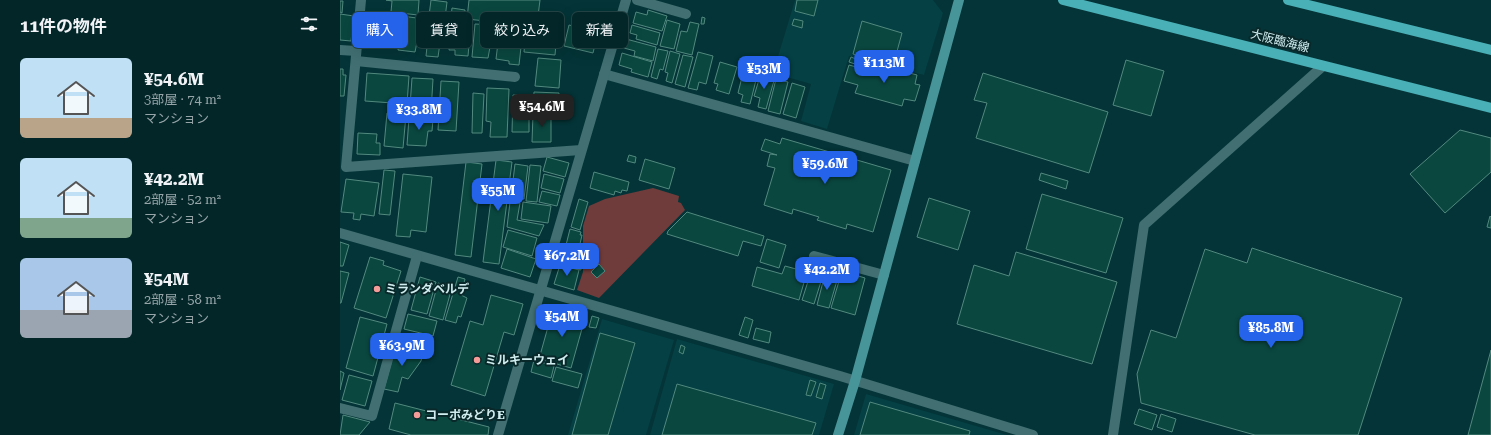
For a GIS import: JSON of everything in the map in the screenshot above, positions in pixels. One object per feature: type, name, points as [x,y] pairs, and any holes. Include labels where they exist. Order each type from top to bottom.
[{"type":"main road","name":"大阪臨海線","points":[[1063,0],[1491,108]]},
{"type":"main road","points":[[1288,0],[1491,50]]},
{"type":"street","points":[[361,0],[346,167],[581,150]]},
{"type":"street","points":[[498,435],[539,291],[626,0]]},
{"type":"street","points":[[637,0],[686,14]]},
{"type":"street","points":[[838,435],[855,381],[959,0]]},
{"type":"street","points":[[340,50],[356,56],[515,77]]},
{"type":"street","points":[[1113,435],[1144,225],[1323,66]]},
{"type":"street","points":[[604,74],[915,161]]},
{"type":"street","points":[[340,233],[855,381],[1033,435]]},
{"type":"street","points":[[340,408],[372,416],[417,256]]},
{"type":"street","points":[[814,256],[884,275]]},
{"type":"shaded area","points":[[795,0],[933,0],[943,13],[924,75],[849,56],[827,129],[801,121],[811,84],[773,73]]},
{"type":"shaded area","points":[[653,188],[679,196],[678,202],[681,203],[685,210],[599,298],[577,290],[583,272],[583,226],[589,206],[605,199]]},
{"type":"shaded area","points":[[602,319],[674,340],[646,435],[568,435]]},
{"type":"shaded area","points":[[677,339],[834,384],[819,435],[650,435]]},
{"type":"shaded area","points":[[866,394],[1007,435],[854,435]]},
{"type":"building","points":[[386,0],[419,0],[418,12],[416,12],[416,15],[408,14],[408,12],[391,12],[392,1]]},
{"type":"building","points":[[431,0],[447,2],[446,12],[430,12]]},
{"type":"building","points":[[469,0],[540,0],[538,12],[480,12],[480,20],[472,20],[472,12],[468,12]]},
{"type":"building","points":[[797,0],[818,0],[814,16],[795,11]]},
{"type":"building","points":[[340,1],[343,1],[342,13],[340,12]]},
{"type":"building","points":[[452,8],[465,10],[465,12],[452,12]]},
{"type":"building","points":[[648,10],[667,16],[662,31],[633,23],[636,12],[647,15]]},
{"type":"building","points":[[340,14],[352,16],[351,41],[340,40]]},
{"type":"building","points":[[408,17],[416,18],[415,52],[398,50],[398,48],[408,48]]},
{"type":"building","points":[[702,17],[705,18],[704,24],[701,24]]},
{"type":"building","points":[[794,19],[803,21],[802,28],[792,25]]},
{"type":"building","points":[[667,20],[680,24],[674,49],[660,46]]},
{"type":"building","points":[[862,21],[902,33],[893,66],[853,54]]},
{"type":"building","points":[[690,22],[699,24],[692,55],[676,51],[681,31],[687,32]]},
{"type":"building","points":[[475,24],[480,24],[480,48],[490,48],[488,58],[472,57]]},
{"type":"building","points":[[569,25],[572,26],[572,48],[564,46]]},
{"type":"building","points":[[632,25],[660,33],[657,45],[636,39],[637,35],[630,33]]},
{"type":"building","points":[[628,40],[656,47],[653,61],[634,56],[635,51],[624,48],[628,48]]},
{"type":"building","points":[[427,48],[439,48],[438,57],[426,56]]},
{"type":"building","points":[[449,48],[469,48],[468,56],[455,55],[455,50],[449,50]]},
{"type":"building","points":[[497,48],[521,48],[519,65],[509,64],[509,61],[496,59]]},
{"type":"building","points":[[524,48],[556,48],[555,55],[524,52]]},
{"type":"building","points":[[572,48],[594,48],[593,53]]},
{"type":"building","points":[[658,49],[668,51],[663,70],[660,69],[657,79],[651,77]]},
{"type":"building","points":[[670,51],[680,54],[672,83],[666,81],[668,73],[665,72]]},
{"type":"building","points":[[698,52],[713,56],[706,84],[699,82],[697,90],[688,88]]},
{"type":"building","points":[[622,53],[652,62],[648,77],[631,72],[632,69],[619,65]]},
{"type":"building","points":[[683,55],[693,57],[685,87],[675,84]]},
{"type":"building","points":[[851,57],[856,59],[855,64],[849,62]]},
{"type":"building","points":[[538,58],[561,60],[559,88],[535,86]]},
{"type":"building","points":[[1126,60],[1164,71],[1151,116],[1113,105]]},
{"type":"building","points":[[720,62],[737,67],[729,94],[716,90],[718,84],[714,83]]},
{"type":"building","points":[[877,64],[917,75],[915,84],[920,85],[915,101],[904,99],[902,106],[855,93],[858,85],[844,81],[849,65],[875,72]]},
{"type":"building","points":[[340,69],[343,69],[343,75],[346,75],[344,96],[340,96]]},
{"type":"building","points":[[744,69],[758,72],[750,104],[741,102],[743,95],[738,93]]},
{"type":"building","points":[[367,73],[409,76],[407,104],[365,101]]},
{"type":"building","points":[[761,73],[775,77],[766,109],[758,107],[760,98],[754,96]]},
{"type":"building","points":[[983,73],[1108,112],[1089,173],[976,138],[987,103],[974,100]]},
{"type":"building","points":[[412,78],[433,79],[431,112],[418,111],[418,107],[410,106]]},
{"type":"building","points":[[776,79],[788,82],[780,114],[768,111]]},
{"type":"building","points":[[441,81],[459,82],[456,131],[438,130]]},
{"type":"building","points":[[792,83],[805,87],[796,118],[783,114]]},
{"type":"building","points":[[487,88],[509,89],[507,137],[490,137],[491,122],[486,121]]},
{"type":"building","points":[[534,92],[559,93],[558,111],[533,109]]},
{"type":"building","points":[[473,93],[484,94],[482,133],[472,133]]},
{"type":"building","points":[[513,95],[523,95],[523,100],[529,100],[529,132],[512,132]]},
{"type":"building","points":[[387,113],[406,115],[403,148],[384,146]]},
{"type":"building","points":[[533,114],[551,114],[551,142],[532,142]]},
{"type":"building","points":[[409,118],[433,119],[432,131],[428,131],[426,146],[407,145]]},
{"type":"building","points":[[1460,130],[1491,138],[1491,172],[1445,213],[1410,174]]},
{"type":"building","points":[[358,133],[377,134],[376,143],[380,143],[380,155],[357,154]]},
{"type":"building","points":[[782,138],[891,170],[873,232],[847,224],[846,229],[817,220],[819,217],[793,209],[792,214],[764,205],[775,168],[767,166],[770,154],[777,155],[761,150],[765,139],[780,144]]},
{"type":"building","points":[[629,155],[636,157],[635,163],[627,161]]},
{"type":"building","points":[[547,157],[569,163],[565,177],[543,171]]},
{"type":"building","points":[[645,159],[675,168],[669,189],[639,180]]},
{"type":"building","points":[[496,160],[512,162],[499,264],[483,262]]},
{"type":"building","points":[[466,162],[482,164],[471,257],[455,255]]},
{"type":"building","points":[[515,164],[528,166],[524,199],[511,197]]},
{"type":"building","points":[[530,165],[541,166],[537,202],[526,201]]},
{"type":"building","points":[[384,170],[395,171],[390,215],[379,214]]},
{"type":"building","points":[[594,172],[629,182],[627,191],[622,190],[621,193],[615,191],[614,195],[590,188]]},
{"type":"building","points":[[1041,173],[1068,181],[1066,189],[1039,180]]},
{"type":"building","points":[[403,174],[432,177],[426,232],[411,230],[410,237],[396,236]]},
{"type":"building","points":[[544,174],[564,179],[560,193],[541,188]]},
{"type":"building","points":[[346,179],[379,183],[374,216],[361,214],[360,220],[353,219],[354,213],[341,212]]},
{"type":"building","points":[[542,191],[560,195],[557,206],[539,202]]},
{"type":"building","points":[[1042,194],[1123,218],[1106,273],[1026,249]]},
{"type":"building","points":[[929,198],[970,211],[958,250],[917,237]]},
{"type":"building","points":[[579,199],[588,202],[580,230],[571,227]]},
{"type":"building","points":[[510,202],[520,203],[517,220],[544,225],[539,236],[507,227]]},
{"type":"building","points":[[523,202],[551,206],[548,223],[521,219]]},
{"type":"building","points":[[687,212],[764,236],[761,246],[743,241],[738,256],[667,234],[668,231]]},
{"type":"building","points":[[1490,216],[1491,217],[1491,228],[1487,227]]},
{"type":"building","points":[[570,229],[581,232],[580,235],[582,235],[578,253],[565,249]]},
{"type":"building","points":[[508,230],[537,238],[532,256],[503,247]]},
{"type":"building","points":[[767,239],[786,245],[779,268],[760,262]]},
{"type":"building","points":[[340,242],[349,245],[343,266],[340,266]]},
{"type":"building","points":[[1252,248],[1402,298],[1358,435],[1255,435],[1141,403],[1137,374],[1151,330],[1176,338],[1205,249],[1247,263]]},
{"type":"building","points":[[507,249],[536,259],[530,277],[501,268]]},
{"type":"building","points":[[563,251],[580,256],[581,270],[559,264]]},
{"type":"building","points":[[1016,252],[1117,282],[1092,364],[957,324],[974,265],[1009,276]]},
{"type":"building","name":"ミランダベルデ","points":[[370,257],[384,261],[383,265],[401,271],[386,318],[354,308]]},
{"type":"building","points":[[599,264],[605,271],[597,278],[591,272]]},
{"type":"building","points":[[560,265],[579,270],[574,290],[554,284]]},
{"type":"building","points":[[785,266],[807,272],[799,300],[752,286],[757,267],[782,274]]},
{"type":"building","points":[[340,271],[349,273],[341,303],[340,303]]},
{"type":"building","points":[[842,271],[865,278],[855,315],[831,308]]},
{"type":"building","points":[[811,272],[823,275],[814,304],[802,300]]},
{"type":"building","points":[[825,274],[838,277],[829,308],[817,305]]},
{"type":"building","points":[[420,277],[436,282],[427,314],[411,310]]},
{"type":"building","points":[[458,277],[465,279],[461,295],[467,298],[461,317],[458,316],[456,323],[445,320]]},
{"type":"building","points":[[438,283],[452,287],[443,320],[429,316]]},
{"type":"building","name":"ミルキーウェイ","points":[[491,295],[523,304],[514,335],[504,332],[485,396],[451,385],[470,321],[483,325]]},
{"type":"building","points":[[553,309],[585,318],[571,368],[539,359]]},
{"type":"building","points":[[408,314],[437,321],[433,336],[404,329]]},
{"type":"building","points":[[592,316],[599,318],[596,328],[589,327]]},
{"type":"building","points":[[360,317],[387,324],[373,376],[346,368]]},
{"type":"building","points":[[745,317],[753,320],[748,338],[739,335]]},
{"type":"building","points":[[756,328],[771,332],[769,343],[753,339]]},
{"type":"building","points":[[600,333],[635,343],[608,435],[572,435]]},
{"type":"building","points":[[396,345],[423,352],[421,361],[408,379],[402,377],[398,392],[384,389]]},
{"type":"building","points":[[681,345],[685,347],[683,354],[679,352]]},
{"type":"building","points":[[1491,350],[1491,435],[1468,435]]},
{"type":"building","points":[[534,360],[554,366],[551,378],[531,372]]},
{"type":"building","points":[[556,367],[582,374],[578,388],[552,381]]},
{"type":"building","points":[[340,371],[344,373],[340,390]]},
{"type":"building","points":[[349,375],[372,381],[365,406],[342,400]]},
{"type":"building","points":[[810,380],[816,382],[811,396],[806,395]]},
{"type":"building","points":[[820,383],[826,385],[822,399],[816,397]]},
{"type":"building","points":[[677,384],[816,423],[812,435],[662,435]]},
{"type":"building","points":[[870,402],[970,431],[969,435],[860,435]]},
{"type":"building","name":"コーポみどりE","points":[[395,403],[489,427],[488,435],[411,435],[389,429]]},
{"type":"building","points":[[1139,409],[1157,415],[1152,430],[1134,424]]},
{"type":"building","points":[[1161,414],[1176,419],[1172,432],[1157,427]]},
{"type":"building","points":[[343,415],[370,422],[359,435],[340,435]]},
{"type":"place","name":"ミランダベルデ","points":[[377,289]]},
{"type":"place","name":"ミルキーウェイ","points":[[477,360]]},
{"type":"place","name":"コーポみどりE","points":[[417,415]]}]
